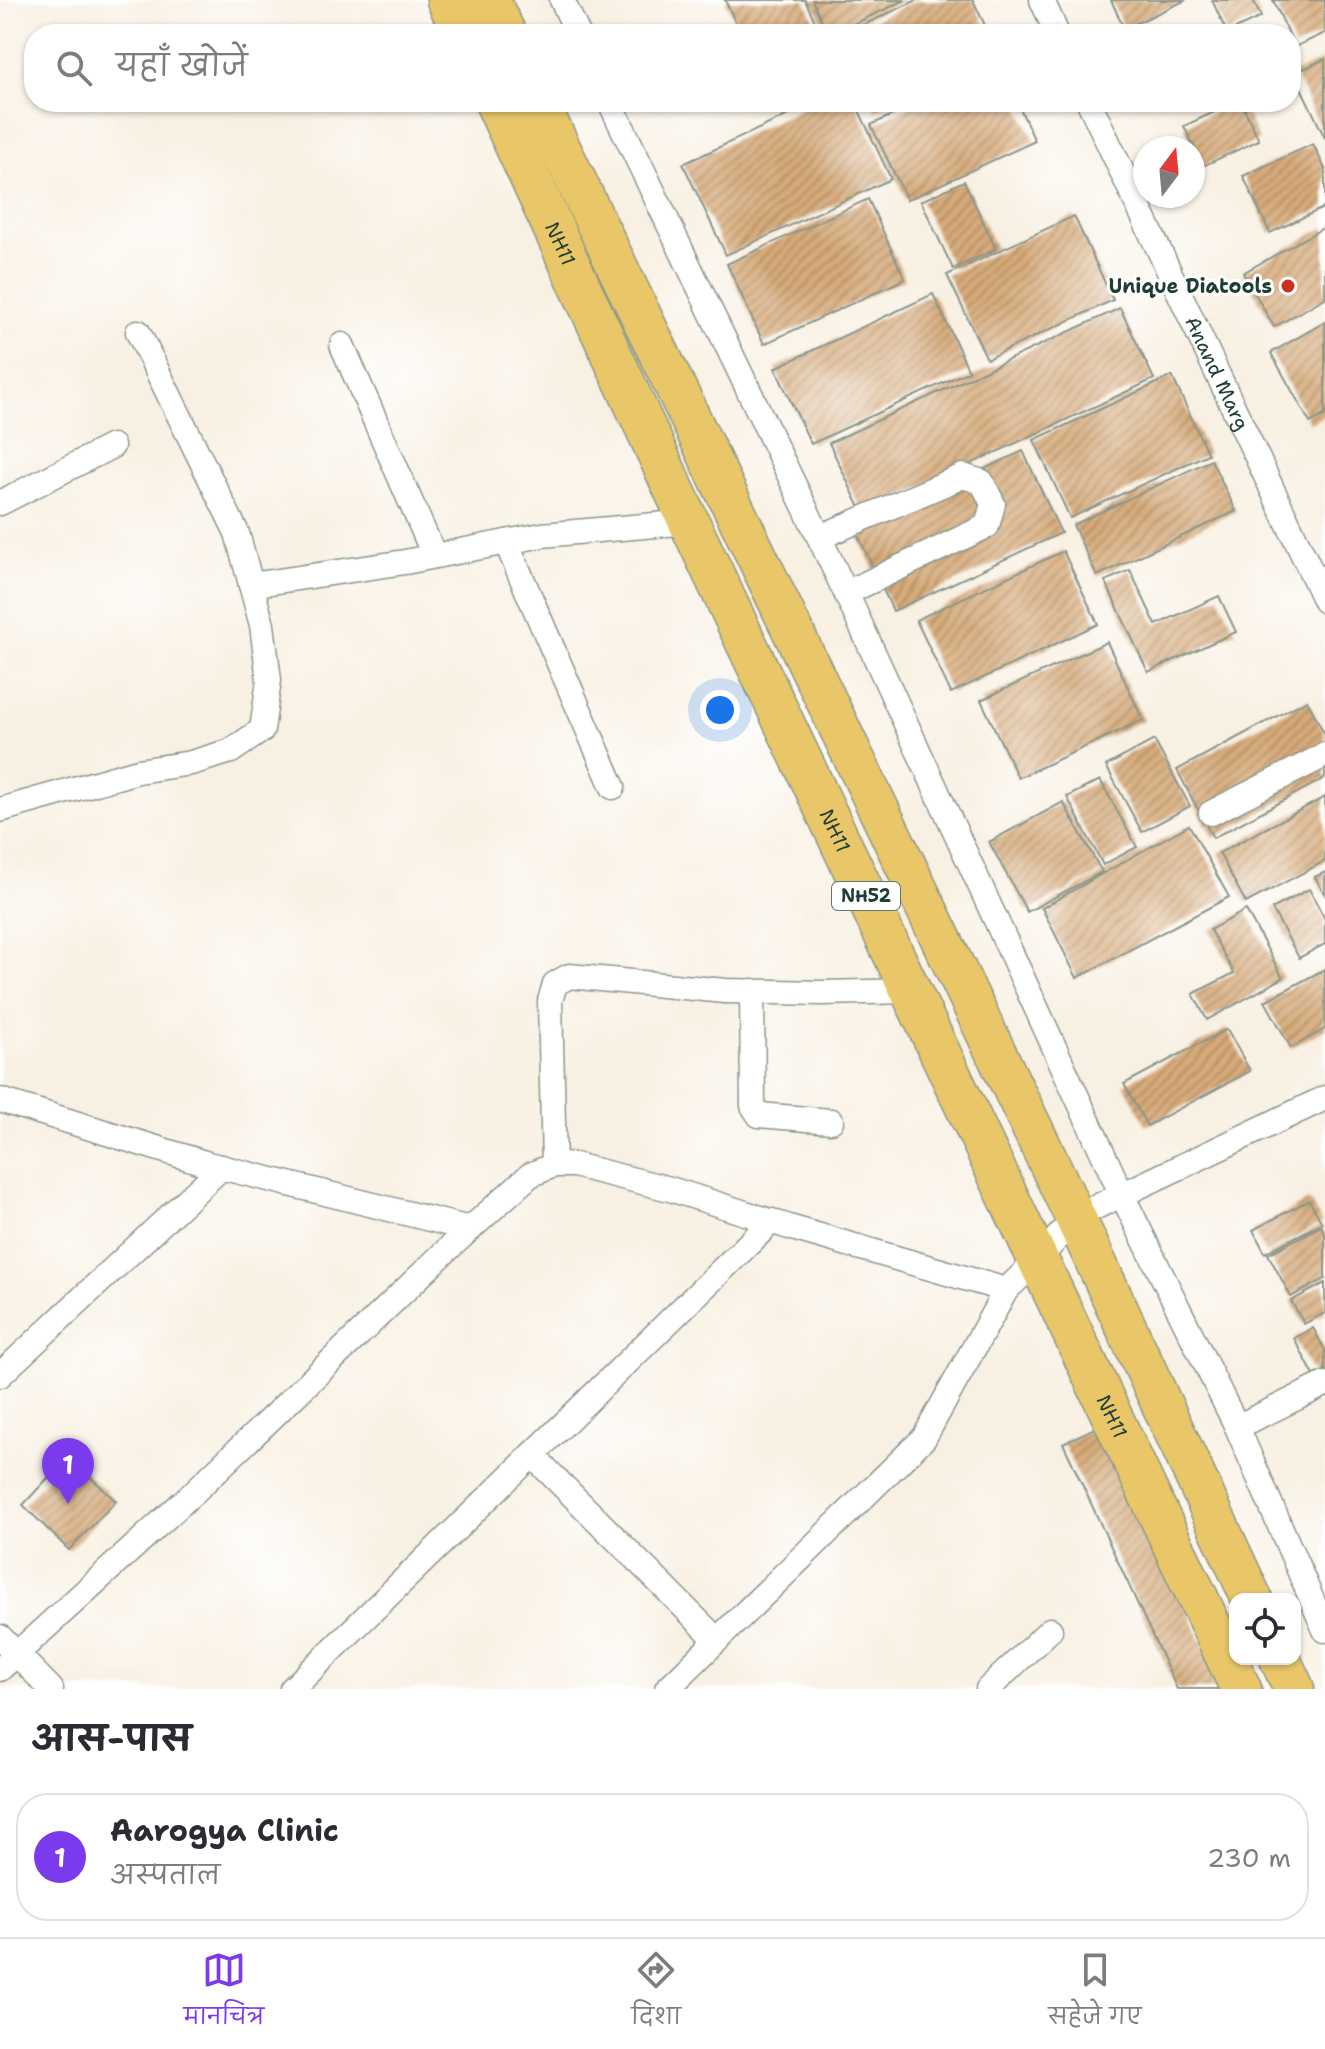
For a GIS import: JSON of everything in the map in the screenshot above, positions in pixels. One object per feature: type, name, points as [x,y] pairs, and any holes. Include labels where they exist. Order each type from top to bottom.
[{"type":"highway","points":[[447,0],[458,24]]},
{"type":"highway","points":[[489,0],[501,24]]},
{"type":"highway","name":"NH11","points":[[500,112],[689,522],[1241,1689]]},
{"type":"highway","name":"NH52","points":[[543,112],[1075,1217],[1249,1593]]},
{"type":"highway","points":[[1283,1665],[1294,1689]]},
{"type":"street","points":[[562,0],[573,24]]},
{"type":"street","points":[[1042,0],[1053,24]]},
{"type":"street","points":[[615,112],[820,537],[1121,1193],[1237,1427],[1325,1630]]},
{"type":"street","name":"Anand Marg","points":[[1094,112],[1325,601]]},
{"type":"street","points":[[0,810],[138,771],[191,763],[231,751],[262,730],[269,680],[262,625],[237,533],[138,332]]},
{"type":"street","points":[[342,345],[434,555]]},
{"type":"street","points":[[0,503],[112,446]]},
{"type":"street","points":[[820,537],[963,476],[982,482],[993,504],[987,526],[846,593]]},
{"type":"street","points":[[251,585],[542,535],[689,522]]},
{"type":"street","points":[[506,542],[613,787]]},
{"type":"street","points":[[1211,813],[1325,755]]},
{"type":"street","points":[[554,1165],[550,1001],[555,984],[569,976],[725,991],[911,991]]},
{"type":"street","points":[[752,991],[753,1106],[759,1115],[831,1121]]},
{"type":"street","points":[[667,1689],[924,1438],[1006,1290],[1039,1259],[1075,1217],[1325,1098]]},
{"type":"street","points":[[0,1100],[222,1167],[470,1229]]},
{"type":"street","points":[[51,1689],[6,1654],[193,1493],[530,1175],[554,1165],[574,1165],[670,1189],[1006,1290]]},
{"type":"street","points":[[0,1375],[222,1167]]},
{"type":"street","points":[[292,1689],[772,1221]]},
{"type":"street","points":[[1237,1427],[1325,1384]]},
{"type":"street","points":[[532,1455],[717,1640]]},
{"type":"street","points":[[988,1689],[1050,1630]]},
{"type":"building","points":[[725,0],[805,0],[816,24],[736,24]]},
{"type":"building","points":[[812,0],[905,0],[853,24],[823,24]]},
{"type":"building","points":[[917,0],[973,0],[984,24],[865,24]]},
{"type":"building","points":[[1111,0],[1186,0],[1135,24],[1122,24]]},
{"type":"building","points":[[1212,0],[1253,0],[1261,17],[1246,24],[1223,24]]},
{"type":"building","points":[[1273,0],[1325,0],[1325,33],[1301,44],[1301,24],[1284,24]]},
{"type":"building","points":[[1325,59],[1325,138],[1301,88],[1301,70]]},
{"type":"building","points":[[795,112],[860,112],[891,179],[726,255],[683,164]]},
{"type":"building","points":[[899,112],[1022,112],[1035,141],[907,200],[871,125]]},
{"type":"building","points":[[1214,112],[1246,112],[1259,140],[1205,165],[1205,136],[1189,136],[1184,126]]},
{"type":"building","points":[[1313,144],[1325,169],[1325,207],[1270,233],[1243,176]]},
{"type":"building","points":[[964,181],[996,249],[953,269],[921,201]]},
{"type":"building","points":[[868,199],[905,279],[764,344],[727,264]]},
{"type":"building","points":[[1074,216],[1113,300],[987,359],[947,275]]},
{"type":"building","name":"Unique Diatools","points":[[1325,227],[1325,298],[1274,327],[1243,273]]},
{"type":"building","points":[[933,294],[969,371],[811,444],[775,368]]},
{"type":"building","points":[[1120,308],[1154,379],[863,514],[829,443]]},
{"type":"building","points":[[1325,322],[1325,415],[1310,423],[1271,353]]},
{"type":"building","points":[[1172,376],[1208,454],[1070,518],[1034,440]]},
{"type":"building","points":[[1023,451],[1061,533],[893,611],[855,529]]},
{"type":"building","points":[[1211,460],[1236,511],[1097,576],[1073,525]]},
{"type":"building","points":[[1063,551],[1098,624],[951,693],[916,620]]},
{"type":"building","points":[[1130,570],[1156,625],[1219,596],[1236,632],[1148,672],[1105,581]]},
{"type":"building","points":[[1107,642],[1143,720],[1018,778],[981,700]]},
{"type":"building","points":[[1307,700],[1325,735],[1325,778],[1213,838],[1177,770]]},
{"type":"building","points":[[1154,740],[1190,806],[1142,832],[1106,766]]},
{"type":"building","points":[[1100,780],[1137,847],[1103,865],[1067,797]]},
{"type":"building","points":[[1325,797],[1325,861],[1246,903],[1219,853]]},
{"type":"building","points":[[1063,802],[1102,872],[1027,912],[989,842]]},
{"type":"building","points":[[1189,825],[1229,897],[1077,978],[1042,908]]},
{"type":"building","points":[[1325,872],[1325,895],[1315,877]]},
{"type":"building","points":[[1309,889],[1325,919],[1325,944],[1299,958],[1272,909]]},
{"type":"building","points":[[1246,910],[1283,978],[1207,1020],[1193,994],[1234,973],[1210,930]]},
{"type":"building","points":[[1325,969],[1325,1029],[1291,1048],[1265,1001]]},
{"type":"building","points":[[1227,1029],[1250,1071],[1147,1126],[1124,1084]]},
{"type":"building","points":[[1309,1200],[1322,1223],[1265,1253],[1253,1230]]},
{"type":"building","points":[[1321,1226],[1325,1234],[1325,1279],[1291,1297],[1268,1254]]},
{"type":"building","points":[[1325,1283],[1325,1313],[1304,1324],[1291,1301]]},
{"type":"building","points":[[1313,1328],[1325,1350],[1325,1379],[1318,1383],[1294,1338]]},
{"type":"building","points":[[1101,1425],[1224,1689],[1177,1689],[1063,1443]]},
{"type":"building","points":[[68,1456],[116,1501],[69,1550],[23,1505]]},
{"type":"place","name":"Unique Diatools","points":[[1288,286]]},
{"type":"place","name":"Aarogya Clinic","points":[[68,1504]]}]
